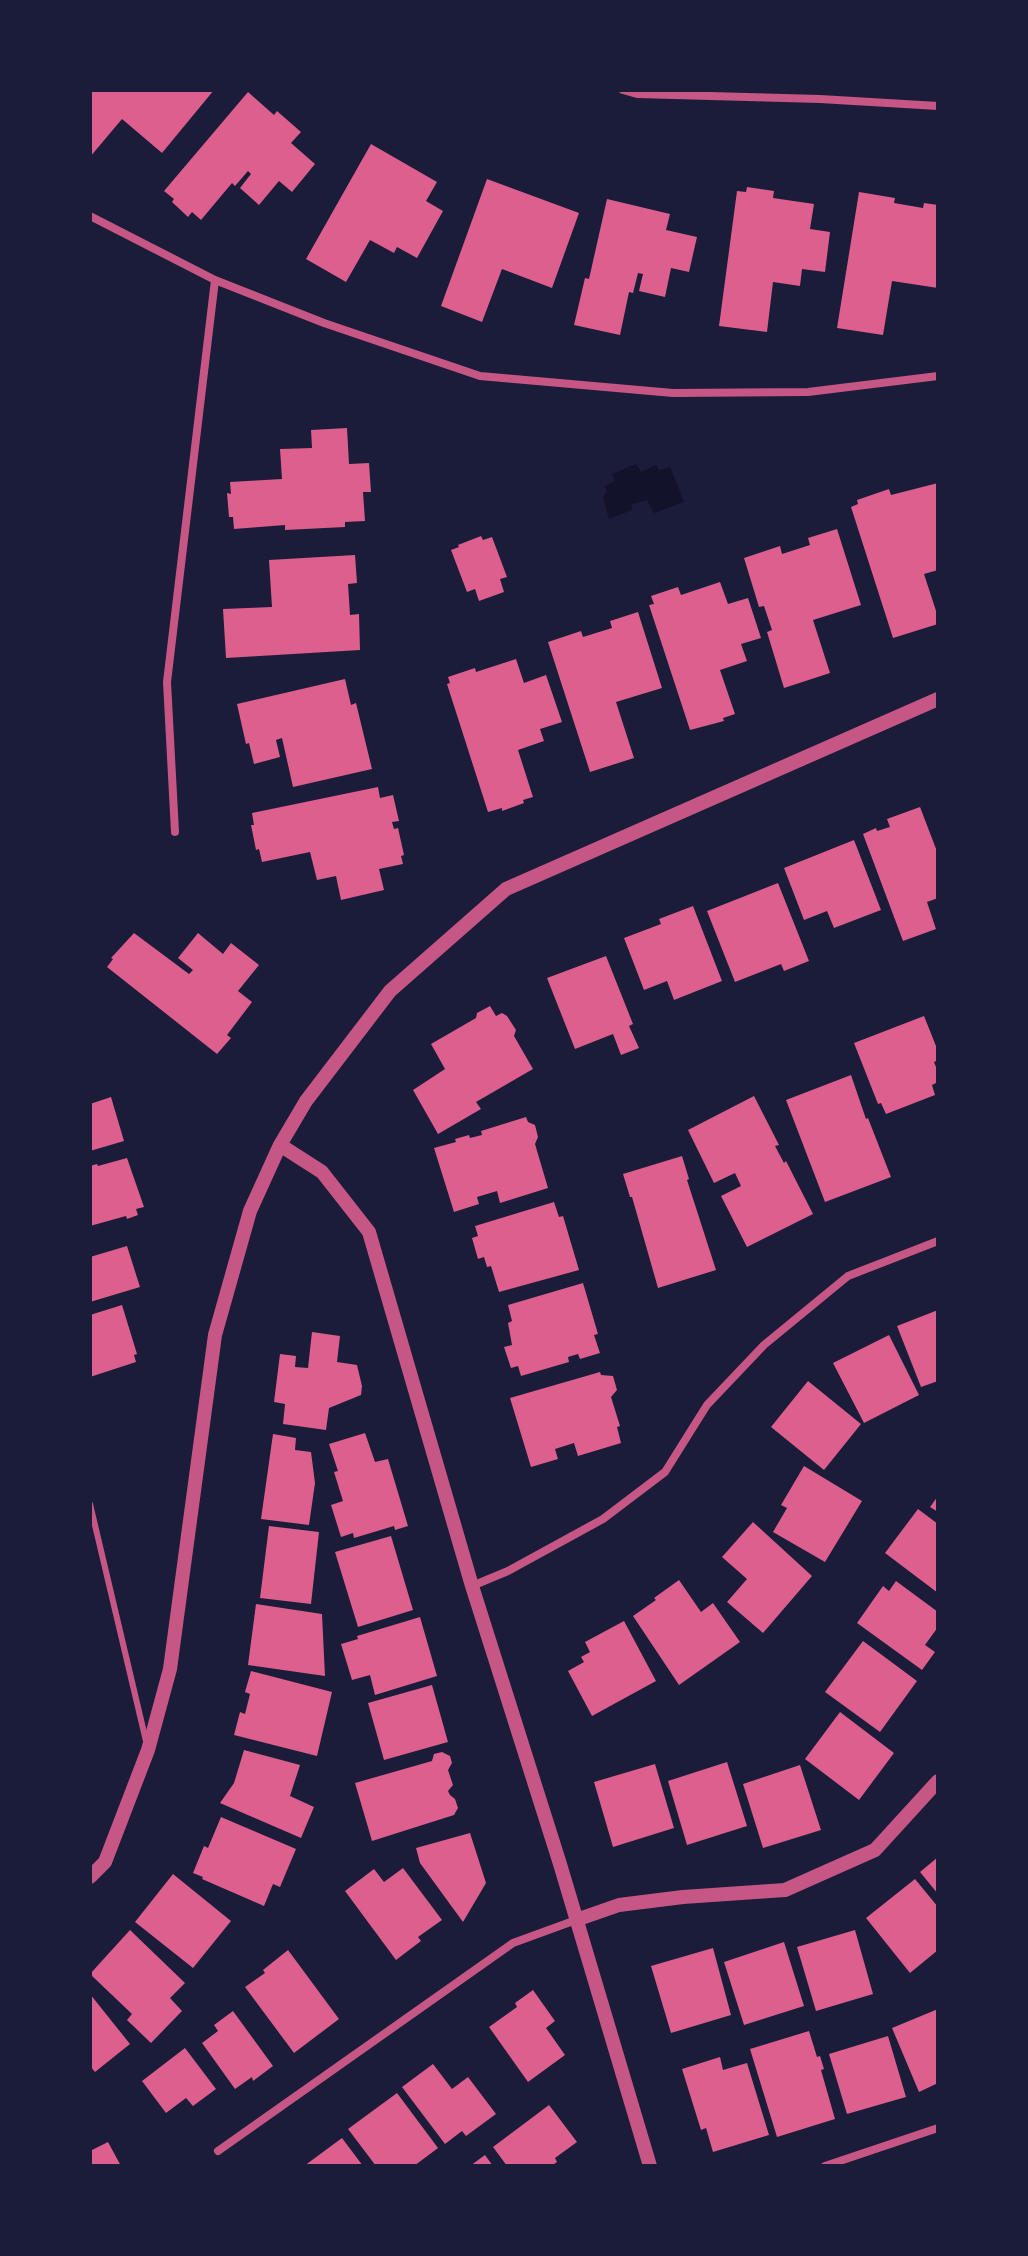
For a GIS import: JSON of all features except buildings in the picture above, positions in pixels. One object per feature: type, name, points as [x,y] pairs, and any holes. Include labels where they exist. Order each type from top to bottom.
[{"type":"street","points":[[623,90],[637,94],[938,106]]},
{"type":"street","points":[[90,216],[215,280],[324,323],[480,376],[673,393],[808,392],[938,376]]},
{"type":"street","points":[[175,832],[167,682],[215,280]]},
{"type":"street","points":[[90,1877],[105,1862],[148,1750],[170,1669],[215,1335],[250,1211],[280,1145],[306,1101],[390,991],[506,889],[938,699]]},
{"type":"street","points":[[280,1145],[322,1172],[369,1232],[472,1586],[650,2166]]},
{"type":"street","points":[[472,1586],[508,1571],[603,1519],[665,1472],[707,1405],[764,1345],[848,1276],[938,1241]]},
{"type":"street","points":[[218,2151],[513,1943],[619,1905],[785,1890],[875,1850],[938,1781]]},
{"type":"street","points":[[825,2166],[938,2128]]},
{"type":"lane","points":[[90,1504],[148,1750]]},
{"type":"shaded area","points":[[636,464],[641,472],[656,465],[658,470],[670,467],[684,502],[654,513],[647,500],[632,504],[632,510],[609,519],[603,497],[607,491],[604,486],[615,481],[612,474]]}]
